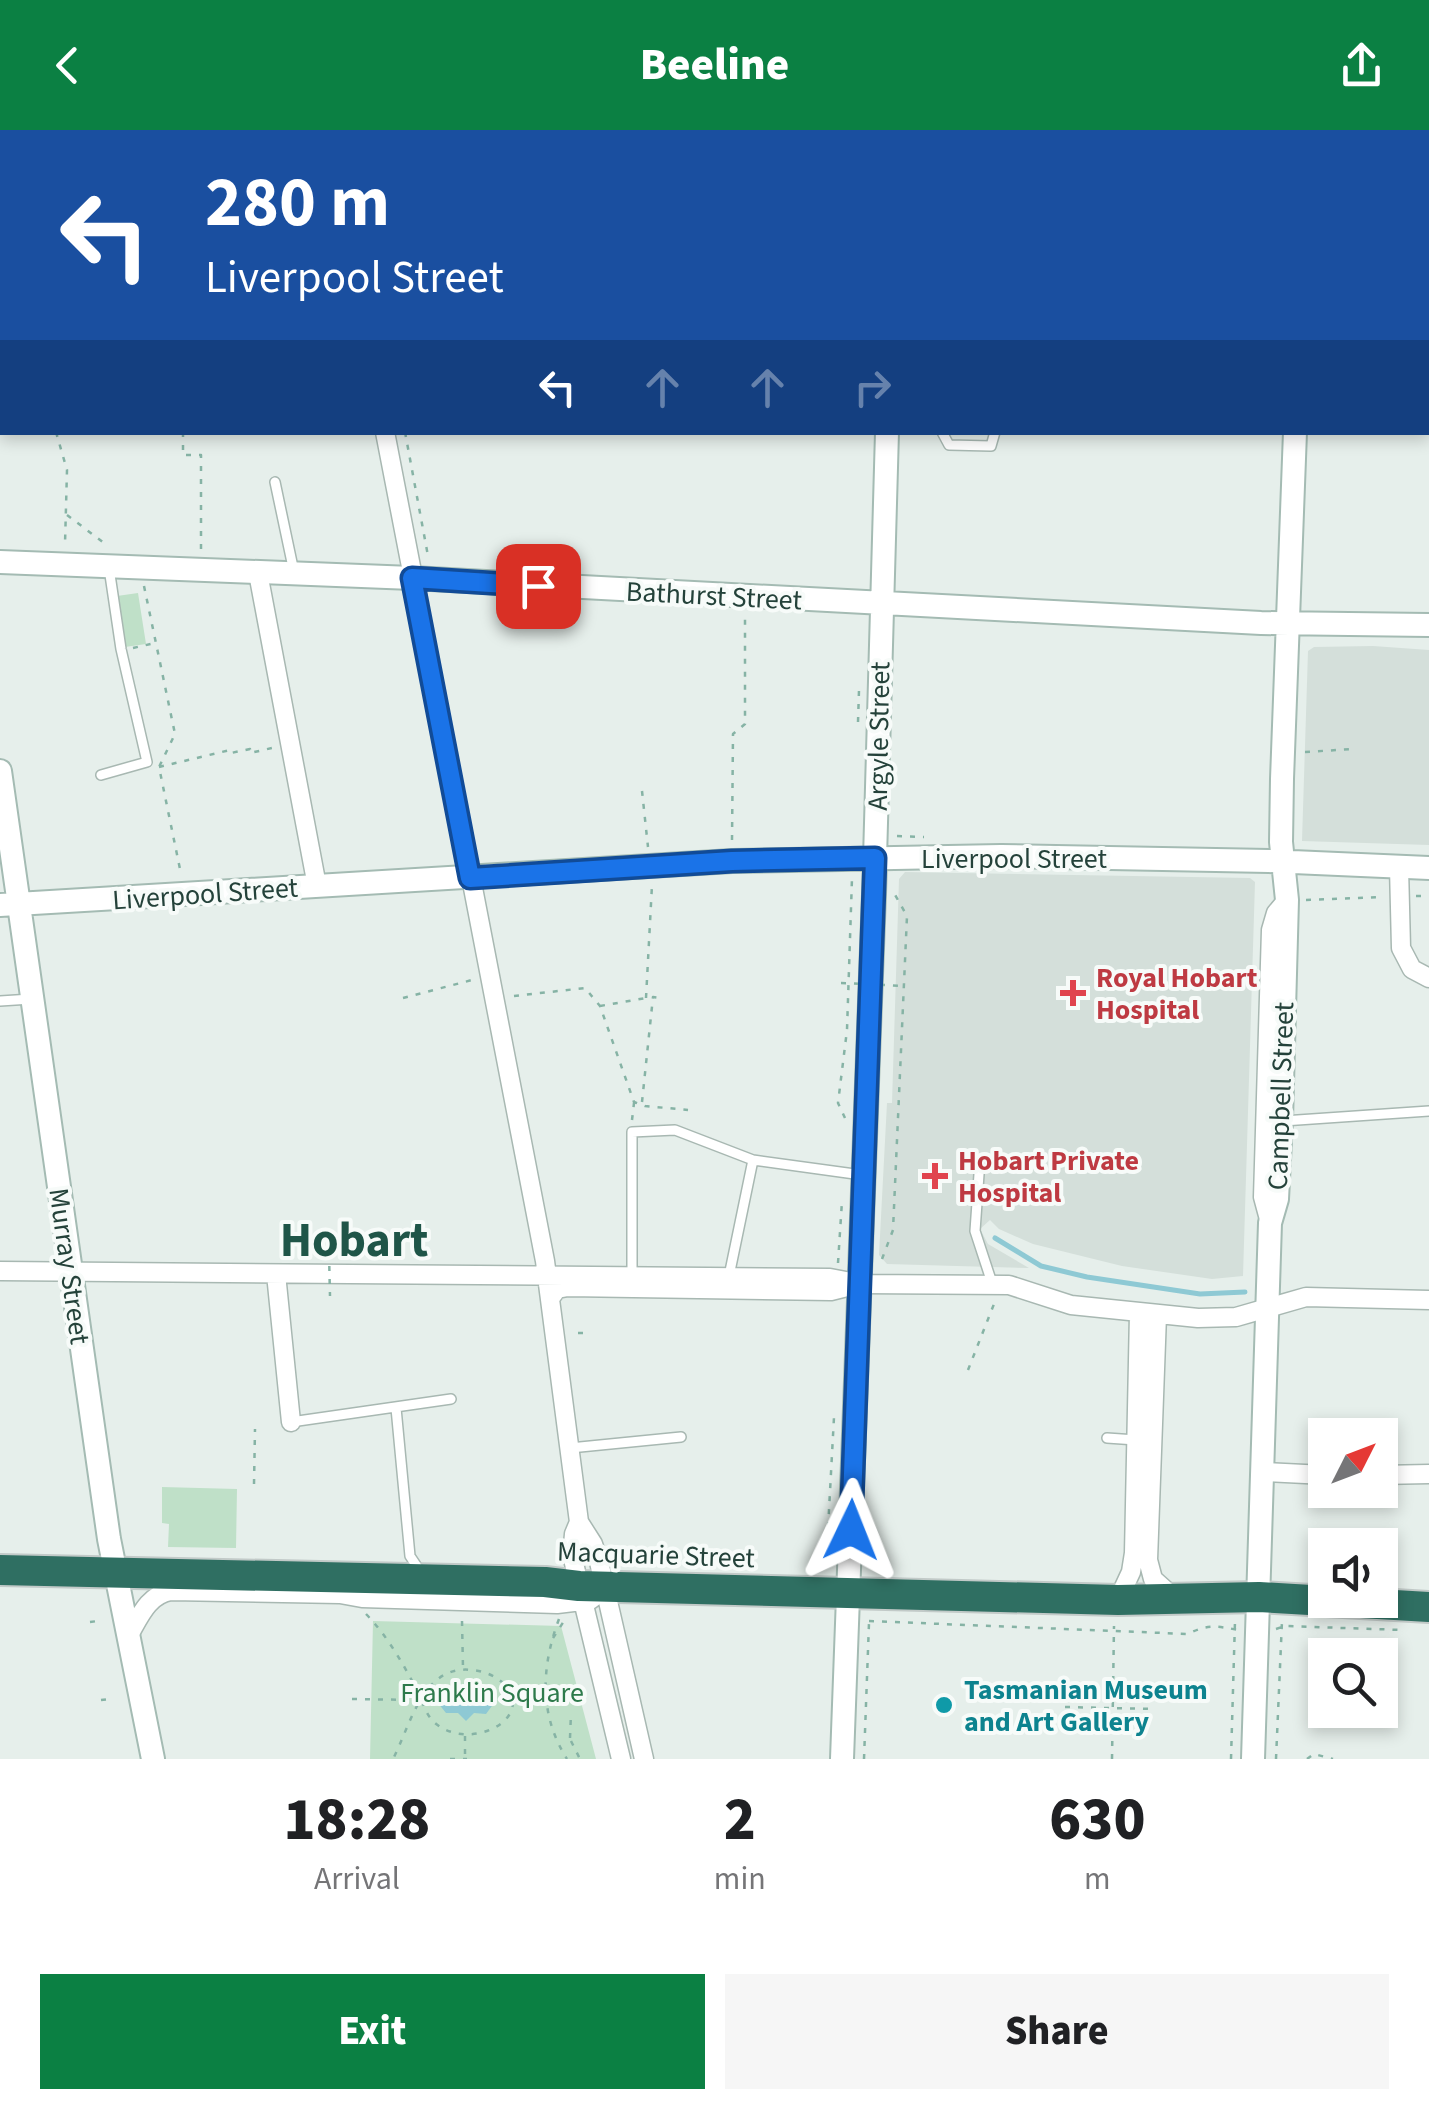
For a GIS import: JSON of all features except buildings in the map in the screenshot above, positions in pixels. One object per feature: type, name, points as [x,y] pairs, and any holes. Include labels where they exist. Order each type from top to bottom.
[{"type":"highway","name":"Macquarie Street","points":[[0,1570],[399,1567],[436,1581],[554,1582],[589,1592],[849,1592],[1116,1600],[1173,1597],[1420,1619]]},
{"type":"main road","name":"Argyle Street","points":[[842,1759],[860,1284],[854,1174],[875,858],[887,435]]},
{"type":"main road","name":"Campbell Street","points":[[1253,1759],[1271,1607],[1263,1472],[1270,1223],[1277,1199],[1287,900],[1281,842],[1295,435]]},
{"type":"main road","name":"Bathurst Street","points":[[0,562],[64,565],[110,556],[295,575],[1288,624],[1429,625]]},
{"type":"main road","name":"Murray Street","points":[[0,771],[10,904],[33,998],[115,1571],[153,1759]]},
{"type":"main road","name":"Liverpool Street","points":[[10,904],[732,861],[1284,861],[1429,868]]},
{"type":"street","points":[[386,435],[548,1275],[579,1522],[572,1545],[644,1759]]},
{"type":"street","points":[[258,572],[318,886]]},
{"type":"street","points":[[1399,867],[1401,948],[1412,969],[1429,978]]},
{"type":"street","points":[[1270,1223],[1263,1197],[1272,930],[1276,913],[1287,900]]},
{"type":"street","points":[[0,1271],[548,1275],[830,1291],[860,1284],[997,1284],[1032,1289],[1071,1305],[1148,1314],[1236,1317],[1306,1297],[1429,1300]]},
{"type":"street","points":[[276,1274],[291,1422]]},
{"type":"street","points":[[550,1297],[560,1288],[632,1282]]},
{"type":"street","points":[[1116,1600],[1133,1563],[1144,1442],[1148,1314]]},
{"type":"street","points":[[1144,1442],[1149,1564],[1153,1579],[1173,1597]]},
{"type":"street","points":[[1263,1472],[1308,1473]]},
{"type":"street","points":[[1398,1475],[1429,1474]]},
{"type":"street","points":[[129,1635],[149,1602],[171,1591],[557,1604],[589,1592]]},
{"type":"street","points":[[589,1592],[621,1759]]},
{"type":"lane","points":[[943,435],[948,445],[984,448],[991,446],[994,435]]},
{"type":"lane","points":[[274,482],[295,575]]},
{"type":"lane","points":[[102,775],[147,762],[122,651],[110,556]]},
{"type":"lane","points":[[0,1000],[33,998]]},
{"type":"lane","points":[[1280,1121],[1429,1111]]},
{"type":"lane","points":[[632,1282],[632,1132],[675,1130],[753,1160],[854,1174]]},
{"type":"lane","points":[[728,1283],[753,1160]]},
{"type":"lane","points":[[980,1160],[975,1231],[997,1284]]},
{"type":"lane","points":[[291,1422],[451,1399]]},
{"type":"lane","points":[[396,1408],[399,1567]]},
{"type":"lane","points":[[567,1448],[680,1437]]},
{"type":"lane","points":[[1107,1438],[1144,1442]]},
{"type":"path","points":[[57,435],[67,470],[64,565]]},
{"type":"path","points":[[184,435],[183,455],[201,455],[201,550]]},
{"type":"path","points":[[406,435],[428,556]]},
{"type":"path","points":[[65,514],[110,556]]},
{"type":"path","points":[[144,584],[175,734],[159,767],[185,895]]},
{"type":"path","points":[[732,597],[748,617],[745,724],[733,734],[732,861]]},
{"type":"path","points":[[122,651],[156,643]]},
{"type":"path","points":[[159,767],[230,750],[250,749],[250,753],[278,746]]},
{"type":"path","points":[[1283,751],[1321,753],[1353,749]]},
{"type":"path","points":[[642,791],[651,866],[646,998]]},
{"type":"path","points":[[845,1129],[838,1103],[847,1030],[850,874]]},
{"type":"path","points":[[880,1264],[893,1230],[907,916],[891,886]]},
{"type":"path","points":[[1287,900],[1429,896]]},
{"type":"path","points":[[404,998],[488,976]]},
{"type":"path","points":[[841,982],[905,986]]},
{"type":"path","points":[[492,998],[584,988],[600,1006],[661,998]]},
{"type":"path","points":[[642,1103],[652,997]]},
{"type":"path","points":[[600,1006],[634,1102],[632,1132]]},
{"type":"path","points":[[634,1102],[688,1110]]},
{"type":"path","points":[[838,1264],[854,1174]]},
{"type":"path","points":[[329,1252],[330,1296]]},
{"type":"path","points":[[968,1370],[997,1284]]},
{"type":"path","points":[[578,1332],[590,1333]]},
{"type":"path","points":[[826,1566],[834,1414]]},
{"type":"path","points":[[254,1484],[255,1429]]},
{"type":"path","points":[[1112,1759],[1116,1600]]},
{"type":"path","points":[[1271,1607],[1280,1628],[1276,1759]]},
{"type":"path","points":[[363,1612],[388,1639],[422,1700],[432,1721],[450,1732],[465,1736],[483,1734],[507,1717],[512,1702],[507,1687],[494,1676],[463,1669],[437,1677],[427,1687],[422,1700],[393,1759]]},
{"type":"path","points":[[462,1614],[463,1669]]},
{"type":"path","points":[[1272,1630],[1420,1619]]},
{"type":"path","points":[[562,1620],[552,1639],[545,1670],[546,1702],[554,1736],[567,1759]]},
{"type":"path","points":[[90,1622],[98,1621]]},
{"type":"path","points":[[864,1759],[866,1621],[1188,1634],[1202,1626],[1237,1630]]},
{"type":"path","points":[[1231,1759],[1235,1623]]},
{"type":"path","points":[[352,1699],[422,1700]]},
{"type":"path","points":[[101,1700],[110,1700]]},
{"type":"path","points":[[512,1702],[546,1702]]},
{"type":"path","points":[[1066,1707],[1154,1708]]},
{"type":"path","points":[[571,1713],[571,1739],[580,1759]]},
{"type":"path","points":[[450,1759],[466,1759],[465,1736]]},
{"type":"path","points":[[554,1736],[571,1739]]},
{"type":"path","points":[[560,1749],[571,1739]]},
{"type":"path","points":[[1307,1759],[1314,1754],[1333,1759]]},
{"type":"shaded area","points":[[1314,647],[1429,650],[1429,845],[1302,841],[1308,651]]},
{"type":"shaded area","name":"Royal Hobart Hospital","points":[[905,872],[1250,878],[1255,882],[1243,1276],[1212,1279],[1122,1266],[1033,1244],[999,1229],[990,1220],[980,1229],[988,1244],[1029,1268],[887,1264],[879,1255],[887,1103],[892,1103],[899,879]]},
{"type":"green space","points":[[138,593],[146,644],[125,647],[117,596]]},
{"type":"green space","points":[[162,1487],[237,1489],[236,1548],[168,1547],[169,1524],[162,1523]]},
{"type":"green space","name":"Franklin Square","points":[[373,1621],[561,1626],[596,1759],[370,1759]]},
{"type":"water","points":[[466,1683],[472,1684],[475,1691],[487,1692],[494,1703],[486,1714],[474,1713],[466,1721],[458,1713],[446,1713],[438,1703],[447,1690],[458,1691]]},
{"type":"waterway","points":[[995,1238],[1041,1266],[1087,1277],[1200,1294],[1245,1292]]},
{"type":"place","name":"Royal Hobart Hospital","points":[[1073,993]]},
{"type":"place","name":"Hobart Private Hospital","points":[[935,1176]]},
{"type":"place","name":"Tasmanian Museum and Art Gallery","points":[[944,1705]]},
{"type":"district","name":"Hobart","points":[[354,1239]]},
{"type":"route","points":[[538,586],[412,578],[470,878],[732,861],[875,858],[851,1530]]}]
